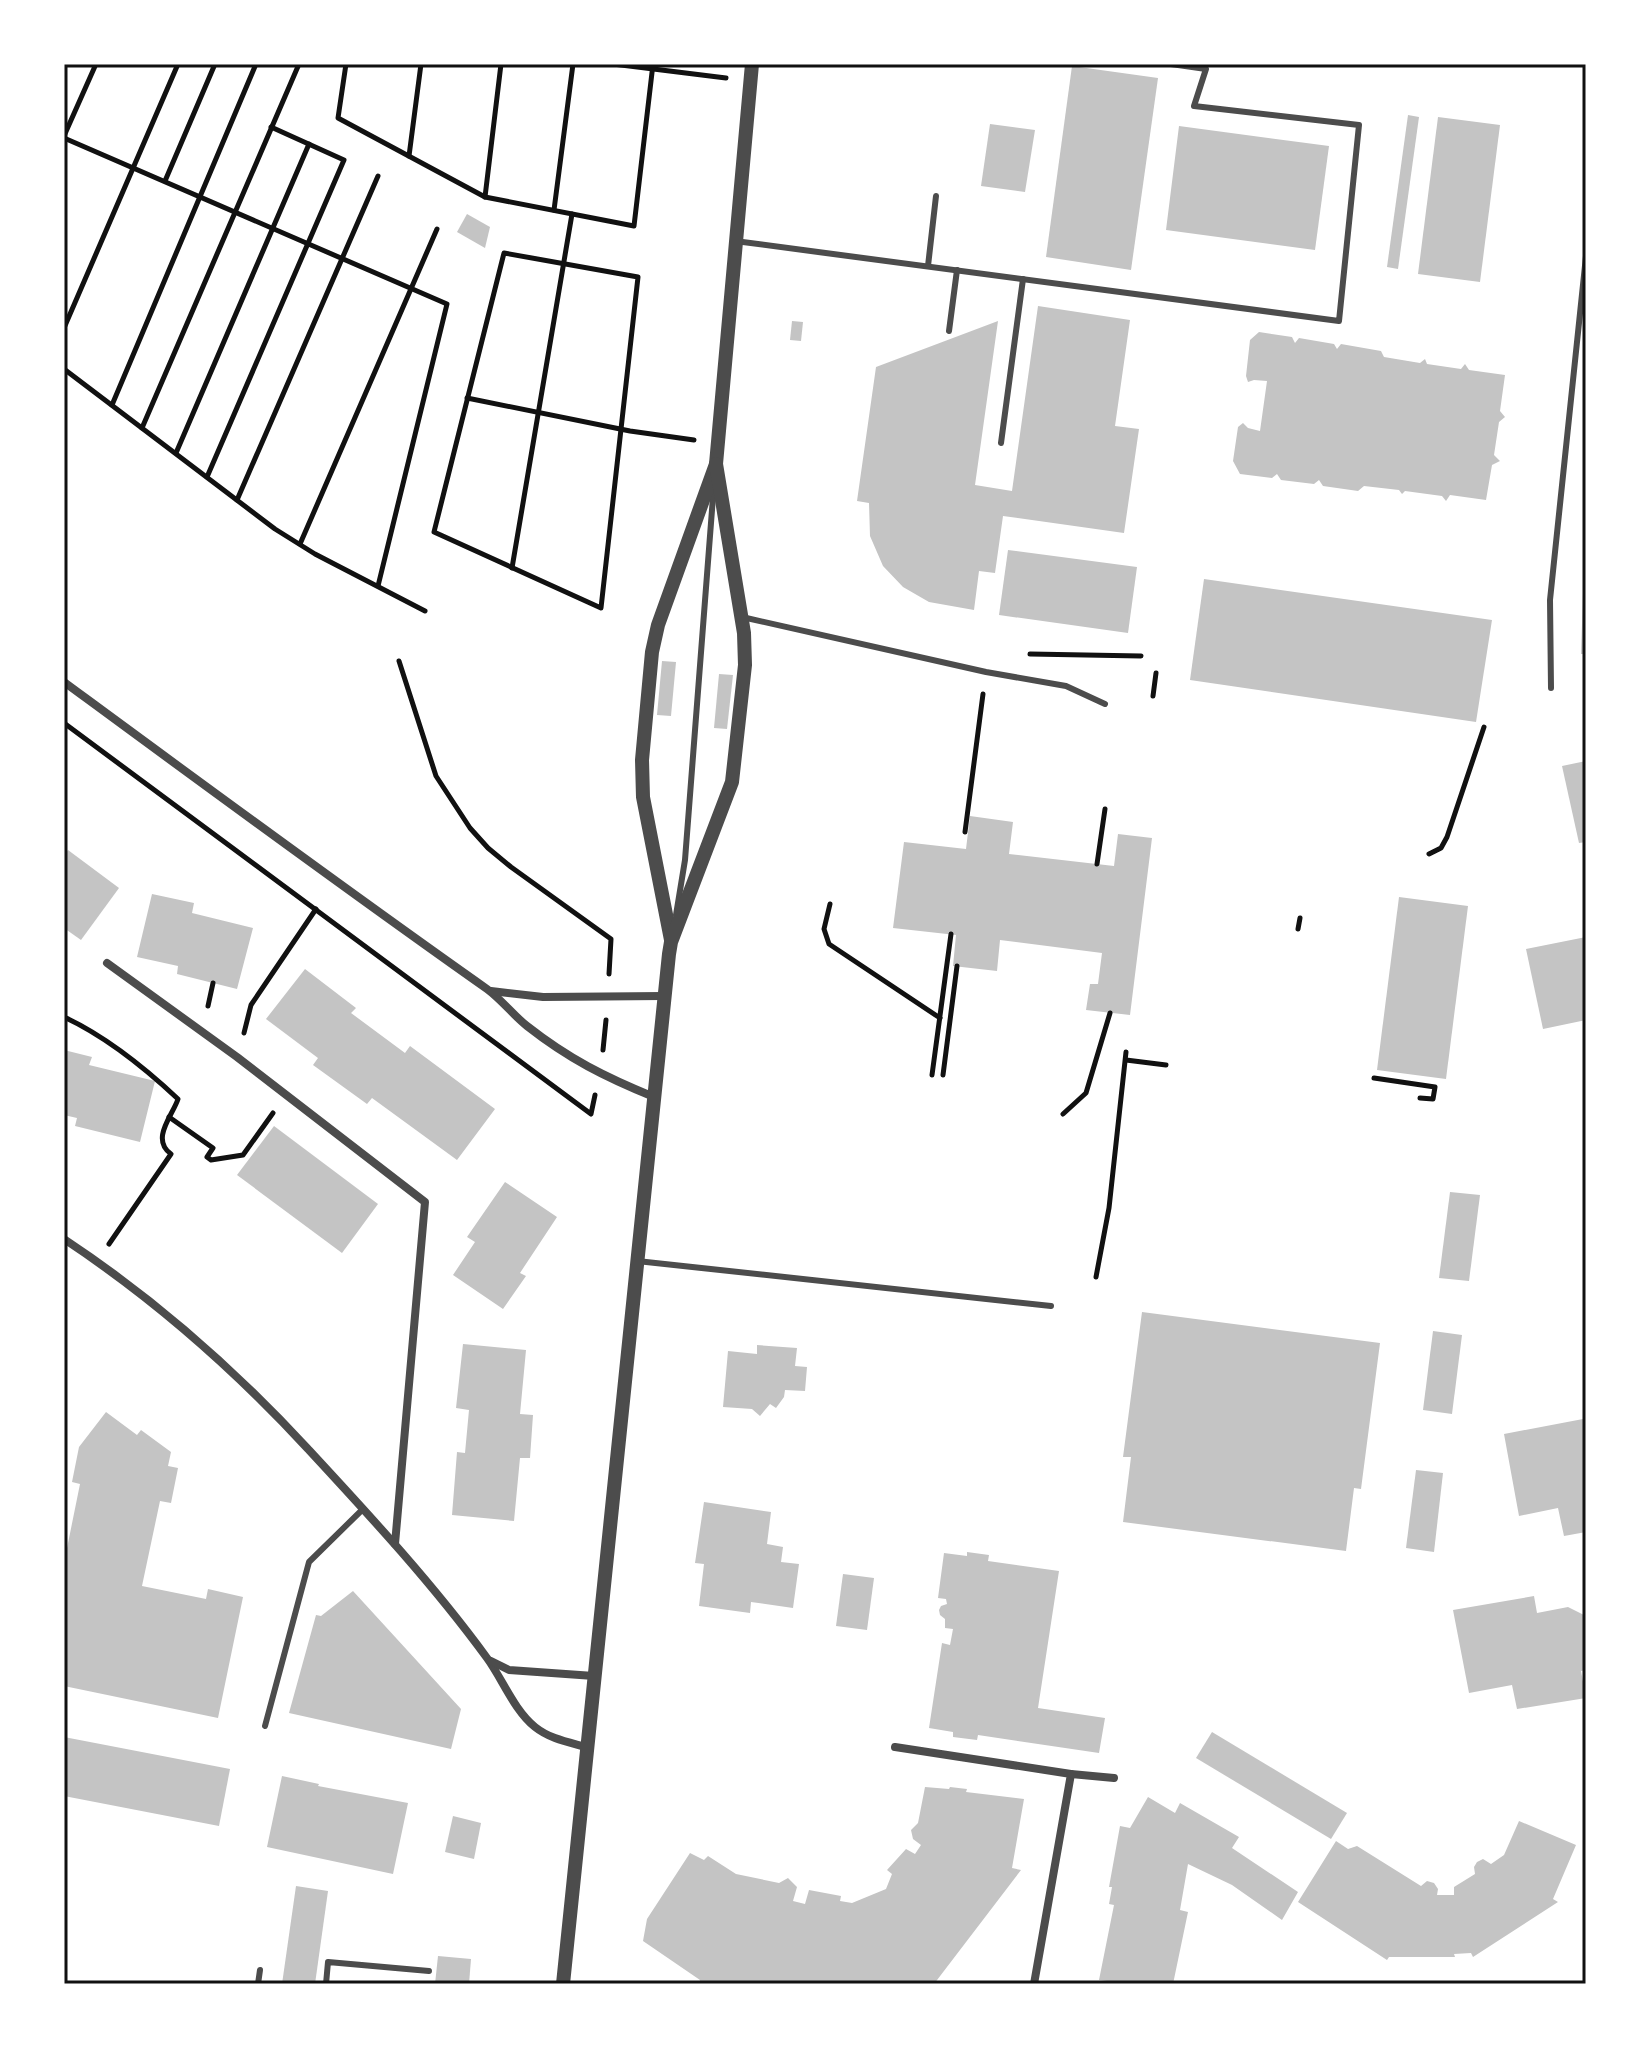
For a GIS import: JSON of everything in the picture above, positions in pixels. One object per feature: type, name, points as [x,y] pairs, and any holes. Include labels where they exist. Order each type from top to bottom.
[{"type":"street","points":[[671,942],[643,797],[642,760],[652,652],[658,625],[716,464],[752,64]]},
{"type":"street","points":[[563,1984],[671,942],[735,767],[745,656],[742,617],[716,464]]},
{"type":"street","points":[[64,682],[378,913],[490,991],[524,1024],[577,1062],[654,1097]]},
{"type":"street","points":[[107,963],[287,1095],[425,1202],[395,1544]]},
{"type":"street","points":[[490,991],[543,997],[664,996]]},
{"type":"street","points":[[64,1239],[142,1295],[229,1371],[307,1447],[395,1544],[487,1658],[532,1725],[547,1735],[586,1747]]},
{"type":"street","points":[[487,1658],[509,1670],[594,1676]]},
{"type":"street","points":[[895,1747],[1114,1778]]},
{"type":"street","points":[[1034,1984],[1071,1774]]},
{"type":"lane","points":[[735,241],[1339,321],[1359,125],[1194,106],[1207,66],[1171,64]]},
{"type":"lane","points":[[928,266],[936,196]]},
{"type":"lane","points":[[1551,688],[1550,600],[1586,256]]},
{"type":"lane","points":[[949,331],[957,270]]},
{"type":"lane","points":[[1001,443],[1023,279]]},
{"type":"lane","points":[[671,942],[685,860],[716,464]]},
{"type":"lane","points":[[742,617],[986,672],[1066,686],[1105,704]]},
{"type":"lane","points":[[637,1261],[1051,1306]]},
{"type":"lane","points":[[265,1726],[309,1562],[363,1509]]},
{"type":"lane","points":[[326,1984],[328,1962],[429,1971]]},
{"type":"lane","points":[[258,1984],[260,1970]]},
{"type":"path","points":[[96,64],[64,137],[447,304],[378,586]]},
{"type":"path","points":[[64,328],[178,64]]},
{"type":"path","points":[[165,181],[215,64]]},
{"type":"path","points":[[112,405],[256,64]]},
{"type":"path","points":[[142,428],[299,64]]},
{"type":"path","points":[[346,64],[338,118],[485,197],[634,226],[653,66]]},
{"type":"path","points":[[409,156],[421,64]]},
{"type":"path","points":[[485,197],[501,64]]},
{"type":"path","points":[[554,210],[573,64]]},
{"type":"path","points":[[613,64],[653,66],[751,81]]},
{"type":"path","points":[[207,477],[344,160],[271,127]]},
{"type":"path","points":[[176,453],[309,144]]},
{"type":"path","points":[[237,500],[378,176]]},
{"type":"path","points":[[512,568],[572,214]]},
{"type":"path","points":[[300,544],[437,229]]},
{"type":"path","points":[[504,253],[564,264],[638,277],[601,608],[434,532],[504,253]]},
{"type":"path","points":[[64,369],[300,544],[425,611]]},
{"type":"path","points":[[467,398],[621,430],[718,443]]},
{"type":"path","points":[[64,723],[591,1114],[600,1075],[611,939],[511,867],[470,828],[436,776],[399,661]]},
{"type":"path","points":[[1153,696],[1156,673]]},
{"type":"path","points":[[1429,854],[1441,848],[1447,837],[1484,727]]},
{"type":"path","points":[[1097,864],[1105,809]]},
{"type":"path","points":[[830,904],[824,929],[829,944],[940,1018]]},
{"type":"path","points":[[251,1005],[316,909]]},
{"type":"path","points":[[1298,929],[1300,918]]},
{"type":"path","points":[[932,1075],[951,934]]},
{"type":"path","points":[[943,1075],[957,966]]},
{"type":"path","points":[[1063,1114],[1086,1093],[1110,1013]]},
{"type":"path","points":[[64,1017],[80,1024],[158,1079],[178,1099],[161,1140],[171,1154],[123,1225]]},
{"type":"path","points":[[1096,1277],[1109,1208],[1126,1052]]},
{"type":"path","points":[[1126,1060],[1166,1065]]},
{"type":"path","points":[[1374,1078],[1435,1087],[1433,1099],[1420,1098]]},
{"type":"path","points":[[169,1117],[213,1148],[207,1157],[211,1160],[243,1155],[287,1095]]},
{"type":"building","points":[[1072,66],[1158,78],[1131,270],[1046,257]]},
{"type":"building","points":[[1408,115],[1419,117],[1398,269],[1387,267]]},
{"type":"building","points":[[1438,117],[1500,125],[1480,282],[1418,274]]},
{"type":"building","points":[[990,124],[1035,130],[1025,192],[981,186]]},
{"type":"building","points":[[1179,126],[1329,146],[1315,250],[1166,230]]},
{"type":"building","points":[[467,214],[490,227],[485,248],[457,232]]},
{"type":"building","points":[[1038,306],[1130,320],[1115,426],[1139,429],[1124,533],[1003,516],[995,573],[979,571],[974,610],[929,602],[903,587],[883,566],[870,536],[869,503],[857,501],[876,367],[998,321],[975,485],[1012,491]]},
{"type":"building","points":[[792,321],[803,322],[801,341],[790,340]]},
{"type":"building","points":[[1259,332],[1292,337],[1295,343],[1299,338],[1334,344],[1337,349],[1341,344],[1381,351],[1384,357],[1420,363],[1425,359],[1427,364],[1461,369],[1465,364],[1469,370],[1505,375],[1500,411],[1505,417],[1499,422],[1494,455],[1500,461],[1492,465],[1486,500],[1450,495],[1446,501],[1442,496],[1405,491],[1402,494],[1399,490],[1364,486],[1358,491],[1323,486],[1319,480],[1314,484],[1281,480],[1277,474],[1272,478],[1240,474],[1233,461],[1238,427],[1243,423],[1260,431],[1267,381],[1248,382],[1246,376],[1250,340]]},
{"type":"building","points":[[1008,550],[1137,567],[1128,633],[999,615]]},
{"type":"building","points":[[1204,579],[1492,620],[1476,722],[1190,680]]},
{"type":"building","points":[[1583,594],[1586,594],[1586,654],[1581,654]]},
{"type":"building","points":[[662,661],[676,662],[671,716],[657,715]]},
{"type":"building","points":[[719,674],[733,675],[727,729],[714,728]]},
{"type":"building","points":[[1586,761],[1586,842],[1579,843],[1562,766]]},
{"type":"building","points":[[970,816],[1013,822],[1009,854],[1114,866],[1118,834],[1152,838],[1130,1015],[1086,1010],[1090,984],[1098,984],[1102,953],[1000,940],[997,971],[953,966],[956,935],[893,928],[904,842],[966,849]]},
{"type":"building","points":[[68,850],[119,888],[81,940],[64,928],[64,856]]},
{"type":"building","points":[[152,894],[194,903],[192,913],[253,928],[237,989],[177,974],[178,966],[137,957]]},
{"type":"building","points":[[1399,897],[1468,906],[1446,1079],[1377,1070]]},
{"type":"building","points":[[1586,937],[1586,1020],[1543,1029],[1526,949]]},
{"type":"building","points":[[305,969],[356,1008],[351,1013],[405,1053],[410,1046],[495,1109],[457,1160],[372,1098],[367,1104],[313,1065],[318,1058],[266,1019]]},
{"type":"building","points":[[64,1050],[92,1057],[89,1065],[155,1081],[140,1142],[75,1126],[77,1118],[64,1115]]},
{"type":"building","points":[[274,1126],[378,1204],[342,1253],[237,1175]]},
{"type":"building","points":[[505,1182],[557,1217],[520,1273],[526,1276],[503,1309],[453,1275],[475,1242],[467,1237]]},
{"type":"building","points":[[1450,1192],[1480,1195],[1469,1281],[1439,1278]]},
{"type":"building","points":[[1142,1312],[1380,1343],[1361,1489],[1354,1488],[1346,1551],[1123,1522],[1131,1457],[1123,1457]]},
{"type":"building","points":[[1433,1331],[1462,1335],[1452,1414],[1423,1410]]},
{"type":"building","points":[[463,1344],[526,1350],[520,1414],[533,1415],[530,1458],[520,1458],[514,1521],[452,1515],[457,1452],[465,1453],[469,1410],[456,1408]]},
{"type":"building","points":[[757,1345],[797,1348],[795,1366],[807,1367],[805,1391],[785,1390],[776,1408],[770,1404],[760,1416],[752,1409],[723,1407],[728,1351],[757,1354]]},
{"type":"building","points":[[106,1412],[137,1435],[141,1430],[171,1452],[168,1466],[178,1468],[171,1503],[160,1501],[142,1586],[206,1599],[208,1589],[243,1597],[218,1718],[64,1686],[64,1563],[80,1484],[72,1482],[79,1447]]},
{"type":"building","points":[[1583,1419],[1586,1433],[1586,1532],[1564,1536],[1558,1508],[1519,1516],[1504,1434]]},
{"type":"building","points":[[1416,1470],[1443,1473],[1434,1552],[1406,1548]]},
{"type":"building","points":[[704,1502],[771,1512],[767,1544],[783,1547],[781,1562],[799,1564],[793,1608],[751,1602],[750,1613],[699,1606],[704,1564],[695,1563]]},
{"type":"building","points":[[967,1552],[989,1555],[988,1561],[1059,1571],[1038,1708],[1105,1718],[1099,1753],[978,1735],[977,1740],[953,1737],[953,1732],[929,1728],[942,1643],[950,1645],[953,1629],[945,1628],[945,1619],[939,1610],[947,1604],[946,1599],[938,1598],[944,1553],[967,1556]]},
{"type":"building","points":[[843,1574],[874,1578],[867,1630],[836,1626]]},
{"type":"building","points":[[353,1591],[461,1709],[451,1749],[289,1713],[316,1615],[321,1616]]},
{"type":"building","points":[[1534,1596],[1537,1613],[1568,1607],[1586,1616],[1586,1670],[1581,1671],[1586,1698],[1517,1709],[1512,1685],[1469,1693],[1453,1610]]},
{"type":"building","points":[[1212,1732],[1347,1813],[1331,1839],[1196,1758]]},
{"type":"building","points":[[64,1737],[230,1769],[219,1826],[64,1796]]},
{"type":"building","points":[[282,1776],[408,1803],[393,1874],[267,1847]]},
{"type":"building","points":[[925,1787],[967,1789],[966,1792],[1024,1799],[1012,1868],[1021,1870],[934,1984],[699,1984],[700,1980],[643,1941],[647,1919],[690,1853],[704,1860],[708,1856],[736,1874],[779,1883],[788,1878],[797,1887],[793,1901],[805,1904],[809,1890],[841,1896],[840,1901],[852,1903],[886,1889],[892,1874],[887,1870],[906,1849],[915,1854],[921,1845],[913,1839],[911,1830],[918,1823]]},
{"type":"building","points":[[1148,1797],[1175,1813],[1180,1803],[1239,1837],[1232,1848],[1298,1892],[1282,1920],[1232,1885],[1188,1864],[1180,1910],[1188,1912],[1173,1984],[1106,1984],[1107,1981],[1099,1980],[1114,1905],[1109,1904],[1112,1887],[1109,1887],[1120,1826],[1130,1828]]},
{"type":"building","points":[[453,1816],[481,1823],[474,1859],[445,1852]]},
{"type":"building","points":[[1519,1821],[1576,1845],[1553,1899],[1558,1902],[1473,1957],[1471,1953],[1454,1954],[1455,1957],[1389,1957],[1387,1960],[1298,1902],[1336,1841],[1348,1849],[1357,1846],[1421,1886],[1427,1881],[1434,1883],[1438,1889],[1437,1895],[1454,1895],[1454,1887],[1475,1874],[1477,1862],[1483,1859],[1491,1864],[1504,1855]]},
{"type":"building","points":[[296,1886],[328,1891],[315,1984],[282,1984]]},
{"type":"building","points":[[438,1956],[471,1959],[469,1984],[435,1984]]}]
